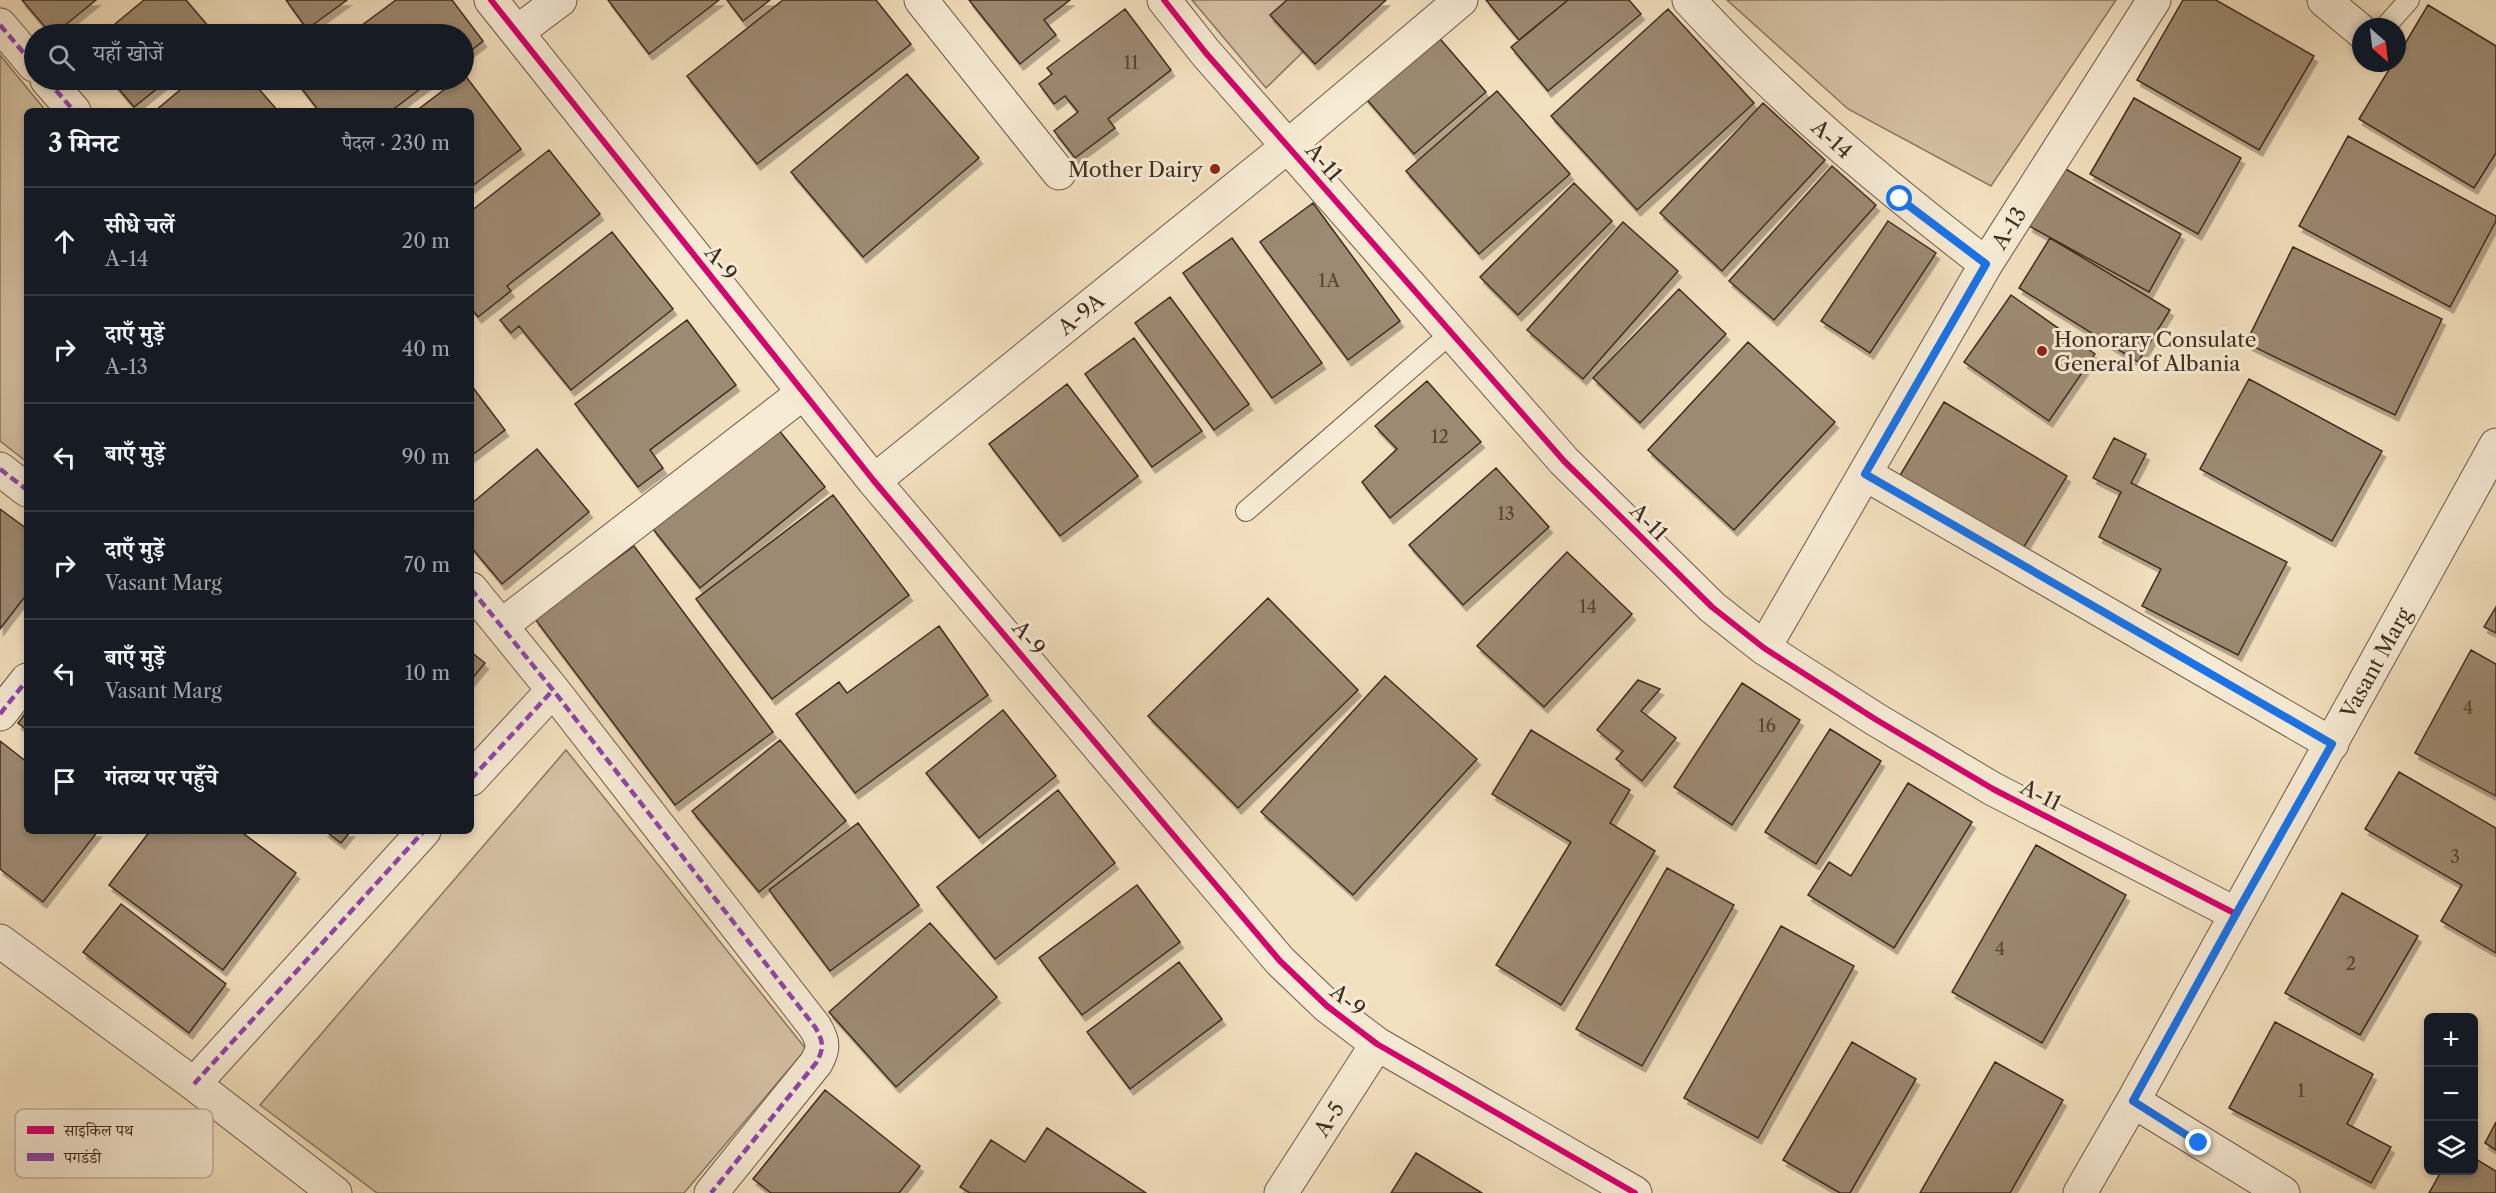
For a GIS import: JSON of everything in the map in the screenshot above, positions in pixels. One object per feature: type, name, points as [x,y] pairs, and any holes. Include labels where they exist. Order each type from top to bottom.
[{"type":"street","name":"A-9","points":[[491,0],[874,481],[1280,961],[1327,1006],[1377,1044],[1635,1193]]},
{"type":"street","points":[[518,32],[560,0]]},
{"type":"street","points":[[921,0],[1059,173]]},
{"type":"street","name":"A-11","points":[[1164,0],[1205,52],[1450,334],[1564,461],[1712,607],[1764,648],[1875,719],[1993,789],[2236,914]]},
{"type":"street","name":"A-9A","points":[[874,481],[1288,146],[1461,0]]},
{"type":"street","name":"A-14","points":[[1689,0],[1717,31],[1818,128],[1900,199],[1986,264]]},
{"type":"street","name":"A-13","points":[[1764,648],[1986,264],[2154,0]]},
{"type":"street","points":[[2324,0],[2352,23]]},
{"type":"street","points":[[0,25],[24,53]]},
{"type":"street","points":[[56,90],[71,108]]},
{"type":"street","points":[[501,626],[803,393]]},
{"type":"street","name":"Vasant Marg","points":[[2080,1193],[2332,744],[2496,445]]},
{"type":"street","points":[[0,469],[24,488]]},
{"type":"street","points":[[1865,474],[2332,744]]},
{"type":"street","points":[[474,593],[808,1018],[823,1042],[823,1052],[816,1063],[711,1193]]},
{"type":"street","points":[[0,714],[16,680]]},
{"type":"street","points":[[474,776],[552,690]]},
{"type":"street","points":[[194,1084],[421,834]]},
{"type":"street","points":[[0,941],[194,1084],[335,1193]]},
{"type":"street","name":"A-5","points":[[1281,1193],[1377,1044]]},
{"type":"street","points":[[2133,1101],[2283,1193]]},
{"type":"lane","points":[[2393,18],[2409,0]]},
{"type":"lane","points":[[1245,511],[1450,334]]},
{"type":"shaded area","points":[[1192,0],[1356,0],[1266,88]]},
{"type":"shaded area","points":[[1727,0],[2116,0],[1991,186],[1848,109]]},
{"type":"shaded area","points":[[0,55],[24,84],[24,90],[29,90],[44,108],[24,108],[24,460],[0,441]]},
{"type":"shaded area","points":[[566,750],[806,1049],[684,1193],[377,1193],[260,1105]]},
{"type":"building","points":[[22,0],[96,0],[66,24],[42,24]]},
{"type":"building","points":[[144,0],[186,0],[206,24],[115,24]]},
{"type":"building","points":[[286,0],[347,0],[314,24],[303,24]]},
{"type":"building","points":[[396,0],[452,0],[470,24],[364,24]]},
{"type":"building","points":[[608,0],[719,0],[649,54]]},
{"type":"building","points":[[727,0],[770,0],[743,21]]},
{"type":"building","points":[[783,0],[876,0],[911,44],[757,164],[687,76]]},
{"type":"building","points":[[969,0],[1070,0],[1044,20],[1056,35],[1020,64]]},
{"type":"building","points":[[1287,0],[1386,0],[1315,64],[1270,15]]},
{"type":"building","points":[[1486,0],[1568,0],[1519,40]]},
{"type":"building","points":[[1568,0],[1629,0],[1641,14],[1548,91],[1511,47]]},
{"type":"building","points":[[2183,0],[2216,0],[2314,56],[2259,150],[2137,80]]},
{"type":"building","points":[[2428,5],[2496,46],[2496,153],[2474,188],[2359,119],[2388,72],[2406,72],[2406,42]]},
{"type":"building","points":[[1125,9],[1171,70],[1108,119],[1115,128],[1075,158],[1054,131],[1078,112],[1065,96],[1054,104],[1039,84],[1052,74],[1047,68]]},
{"type":"building","points":[[1668,9],[1754,103],[1637,210],[1551,116]]},
{"type":"building","points":[[474,29],[483,41],[474,48]]},
{"type":"building","points":[[1435,33],[1486,92],[1414,154],[1363,95]]},
{"type":"building","points":[[907,74],[979,158],[863,257],[791,172]]},
{"type":"building","points":[[474,87],[521,149],[474,185],[474,108],[420,108],[444,90],[474,90]]},
{"type":"building","points":[[120,90],[155,90],[134,107]]},
{"type":"building","points":[[180,90],[260,90],[275,108],[159,108]]},
{"type":"building","points":[[303,90],[419,90],[395,108],[317,108]]},
{"type":"building","points":[[1497,91],[1570,174],[1479,254],[1406,171]]},
{"type":"building","points":[[2134,98],[2241,158],[2198,234],[2090,174]]},
{"type":"building","points":[[1763,103],[1825,160],[1722,271],[1660,213]]},
{"type":"building","points":[[2348,136],[2496,216],[2496,221],[2450,307],[2299,226]]},
{"type":"building","points":[[549,150],[600,214],[507,286],[511,291],[478,317],[474,312],[474,209]]},
{"type":"building","points":[[1832,166],[1876,205],[1774,320],[1729,281]]},
{"type":"building","points":[[2062,167],[2181,234],[2149,292],[2029,226]]},
{"type":"building","points":[[1574,183],[1612,221],[1518,315],[1480,277]]},
{"type":"building","points":[[1313,203],[1400,321],[1348,360],[1260,242]]},
{"type":"building","points":[[1888,221],[1936,253],[1870,353],[1821,321]]},
{"type":"building","points":[[1623,222],[1678,271],[1583,379],[1527,330]]},
{"type":"building","points":[[612,232],[673,309],[571,390],[519,326],[511,333],[500,320]]},
{"type":"building","points":[[1232,238],[1322,363],[1272,398],[1183,273]]},
{"type":"building","points":[[2050,238],[2170,310],[2138,362],[2019,288]]},
{"type":"building","points":[[2293,247],[2442,319],[2395,415],[2246,343]]},
{"type":"building","points":[[1679,289],[1726,334],[1640,423],[1593,378]]},
{"type":"building","points":[[2011,295],[2095,354],[2049,421],[1964,362]]},
{"type":"building","points":[[1170,297],[1249,404],[1214,430],[1135,323]]},
{"type":"building","points":[[687,320],[736,385],[650,450],[663,468],[638,487],[575,404]]},
{"type":"building","points":[[1134,338],[1202,431],[1152,467],[1085,374]]},
{"type":"building","points":[[1748,342],[1835,422],[1734,530],[1648,450]]},
{"type":"building","points":[[2249,379],[2382,451],[2332,541],[2200,469]]},
{"type":"building","points":[[1427,381],[1481,442],[1390,518],[1362,482],[1397,449],[1375,426]]},
{"type":"building","points":[[1067,384],[1138,476],[1060,536],[989,444]]},
{"type":"building","points":[[474,389],[505,430],[474,454]]},
{"type":"building","points":[[1944,402],[2067,476],[2019,555],[1896,482]]},
{"type":"building","points":[[777,428],[825,487],[700,588],[653,529]]},
{"type":"building","points":[[2114,438],[2146,454],[2131,483],[2287,562],[2238,655],[2142,606],[2161,569],[2099,537],[2121,492],[2093,478]]},
{"type":"building","points":[[537,449],[589,512],[502,584],[474,551],[474,502]]},
{"type":"building","points":[[1496,468],[1549,527],[1463,605],[1409,545]]},
{"type":"building","points":[[833,495],[909,595],[772,699],[696,599]]},
{"type":"building","points":[[0,509],[24,527],[24,598],[0,629]]},
{"type":"building","points":[[634,546],[773,732],[675,805],[535,619]]},
{"type":"building","points":[[1567,552],[1632,614],[1544,707],[1477,646]]},
{"type":"building","points":[[1268,598],[1358,690],[1238,808],[1148,716]]},
{"type":"building","points":[[2496,607],[2496,633],[2484,627]]},
{"type":"building","points":[[939,626],[988,695],[855,793],[796,714],[839,682],[847,693]]},
{"type":"building","points":[[2471,650],[2496,664],[2496,796],[2415,753]]},
{"type":"building","points":[[474,654],[485,663],[474,676]]},
{"type":"building","points":[[1385,676],[1477,759],[1353,895],[1261,812]]},
{"type":"building","points":[[1638,680],[1660,689],[1641,711],[1676,738],[1642,781],[1616,759],[1623,751],[1597,730]]},
{"type":"building","points":[[1742,683],[1800,720],[1732,825],[1674,787]]},
{"type":"building","points":[[1003,710],[1056,776],[979,838],[926,773]]},
{"type":"building","points":[[24,715],[24,728],[18,723]]},
{"type":"building","points":[[1830,729],[1881,761],[1816,864],[1765,832]]},
{"type":"building","points":[[1531,730],[1630,790],[1610,823],[1655,851],[1561,1005],[1496,965],[1571,842],[1492,794]]},
{"type":"building","points":[[780,740],[846,821],[759,892],[692,811]]},
{"type":"building","points":[[0,741],[24,760],[24,834],[96,834],[43,902],[0,869]]},
{"type":"building","points":[[2399,772],[2496,828],[2496,953],[2441,921],[2462,885],[2365,829]]},
{"type":"building","points":[[1908,783],[1972,822],[1894,948],[1808,895],[1829,862],[1851,876]]},
{"type":"building","points":[[1058,790],[1115,863],[995,959],[937,887]]},
{"type":"building","points":[[858,823],[919,905],[830,971],[769,890]]},
{"type":"building","points":[[148,834],[244,834],[296,873],[223,970],[109,885]]},
{"type":"building","points":[[329,834],[348,834],[341,843]]},
{"type":"building","points":[[2036,845],[2126,895],[2042,1043],[1952,992]]},
{"type":"building","points":[[1667,868],[1734,905],[1642,1066],[1576,1029]]},
{"type":"building","points":[[1137,885],[1180,942],[1082,1015],[1039,958]]},
{"type":"building","points":[[2342,893],[2418,936],[2360,1035],[2285,993]]},
{"type":"building","points":[[121,904],[226,984],[189,1033],[83,952]]},
{"type":"building","points":[[930,923],[997,997],[896,1087],[829,1012]]},
{"type":"building","points":[[1781,926],[1854,966],[1758,1138],[1684,1098]]},
{"type":"building","points":[[1179,962],[1222,1019],[1130,1089],[1087,1032]]},
{"type":"building","points":[[2275,1022],[2373,1074],[2347,1124],[2391,1147],[2371,1183],[2229,1108]]},
{"type":"building","points":[[1852,1042],[1916,1079],[1850,1193],[1840,1193],[1783,1160]]},
{"type":"building","points":[[1995,1062],[2063,1100],[2010,1193],[1920,1193]]},
{"type":"building","points":[[825,1090],[920,1166],[899,1193],[771,1193],[753,1179]]},
{"type":"building","points":[[2496,1122],[2496,1150],[2485,1143]]},
{"type":"building","points":[[1047,1128],[1146,1193],[970,1193],[960,1187],[991,1140],[1025,1162]]},
{"type":"building","points":[[1416,1153],[1482,1193],[1391,1193]]},
{"type":"building","points":[[2478,1160],[2496,1171],[2496,1193],[2429,1193],[2439,1175],[2478,1175]]},
{"type":"marked path","points":[[0,25],[24,53]]},
{"type":"marked path","points":[[56,90],[71,108]]},
{"type":"marked path","points":[[0,469],[24,488]]},
{"type":"marked path","points":[[1865,474],[2332,744]]},
{"type":"marked path","points":[[474,593],[553,690],[815,1027],[820,1037],[822,1049],[816,1063],[711,1193]]},
{"type":"marked path","points":[[0,714],[24,684]]},
{"type":"marked path","points":[[474,776],[553,690]]},
{"type":"marked path","points":[[194,1084],[421,834]]},
{"type":"cycle path","points":[[491,0],[874,481],[1280,961],[1327,1006],[1377,1044],[1635,1193]]},
{"type":"cycle path","points":[[1164,0],[1205,52],[1564,461],[1712,607],[1764,648],[1875,719],[1993,789],[2236,914]]},
{"type":"place","name":"Mother Dairy","points":[[1215,169]]},
{"type":"place","name":"Honorary Consulate General of Albania","points":[[2042,351]]},
{"type":"route","points":[[1900,199],[1986,264],[1865,474],[2332,744],[2133,1101],[2199,1143]]}]
